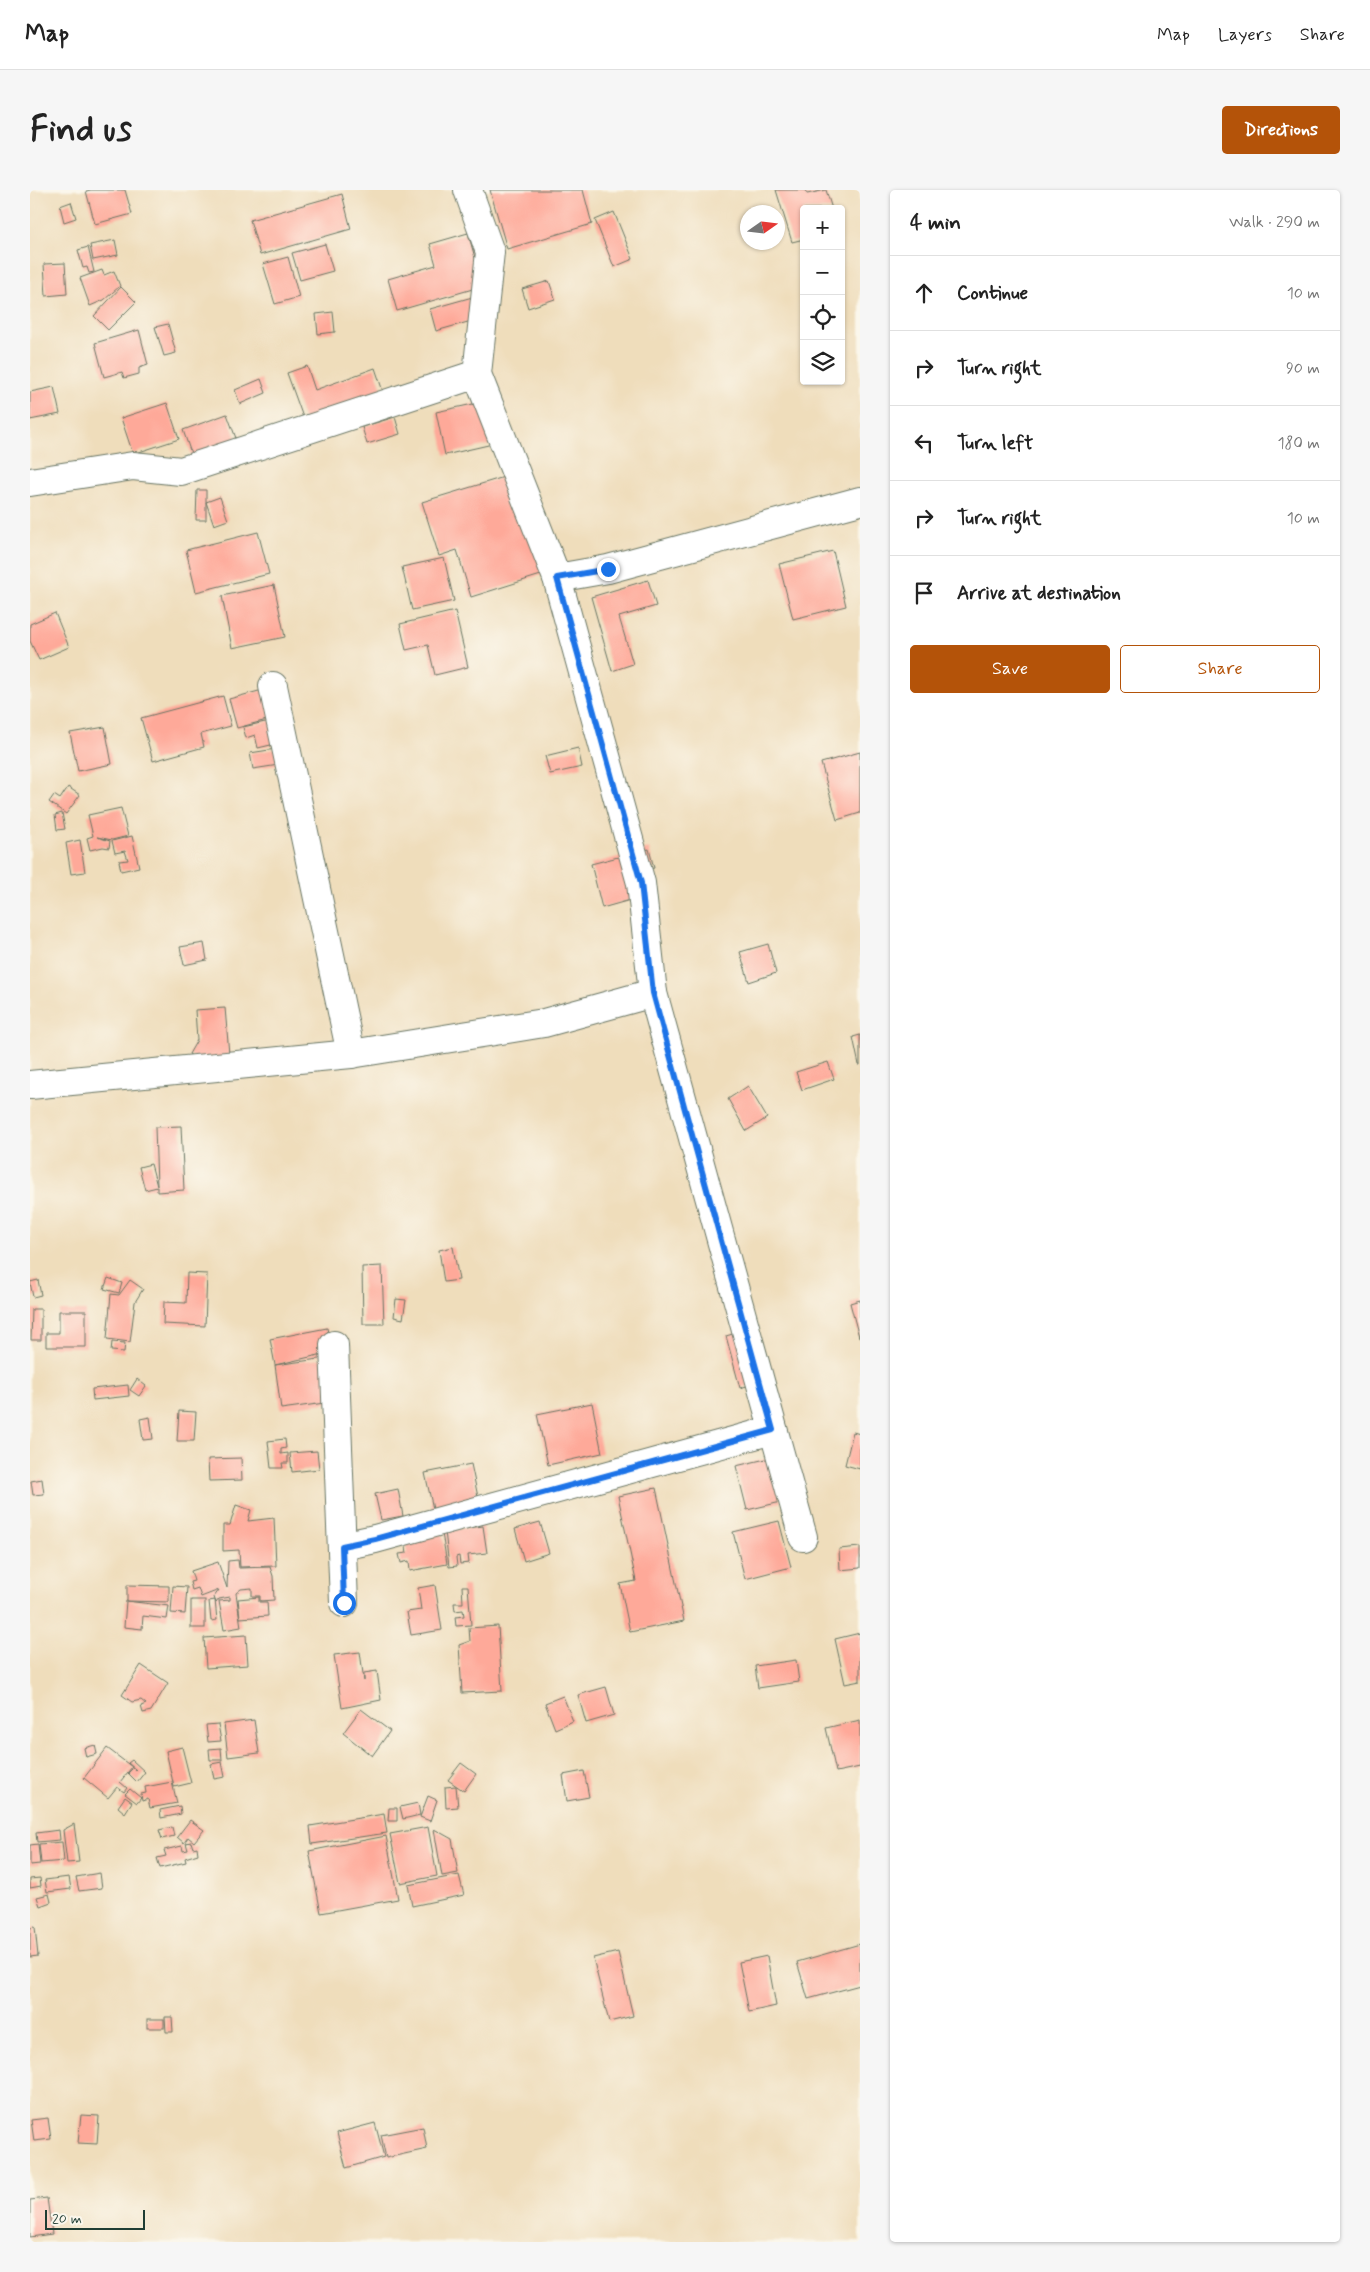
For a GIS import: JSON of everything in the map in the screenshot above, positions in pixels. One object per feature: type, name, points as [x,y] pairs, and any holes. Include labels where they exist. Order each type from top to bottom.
[{"type":"street","points":[[468,190],[490,252],[477,374],[557,578],[641,883],[653,993],[802,1537]]},
{"type":"street","points":[[30,482],[133,466],[181,471],[477,374]]},
{"type":"street","points":[[557,578],[608,569],[860,501]]},
{"type":"street","points":[[273,686],[351,1054]]},
{"type":"street","points":[[30,1085],[351,1054],[544,1023],[653,993]]},
{"type":"street","points":[[334,1344],[344,1603]]},
{"type":"street","points":[[342,1546],[375,1539],[773,1430]]},
{"type":"building","points":[[125,190],[132,214],[95,224],[86,191]]},
{"type":"building","points":[[490,190],[583,190],[592,224],[507,249]]},
{"type":"building","points":[[776,190],[805,190],[807,194],[826,190],[831,205],[800,205],[800,240],[792,242],[785,219],[785,205],[781,205]]},
{"type":"building","points":[[342,194],[351,229],[260,255],[250,220]]},
{"type":"building","points":[[71,202],[76,218],[64,222],[60,206]]},
{"type":"building","points":[[614,212],[633,259],[614,267],[595,220]]},
{"type":"building","points":[[468,233],[483,286],[397,311],[388,279],[436,265],[430,244]]},
{"type":"building","points":[[115,240],[118,255],[93,260],[90,245]]},
{"type":"building","points":[[325,244],[333,271],[300,280],[292,253]]},
{"type":"building","points":[[88,247],[94,272],[89,273],[87,267],[83,268],[78,250]]},
{"type":"building","points":[[288,257],[299,297],[275,304],[263,264]]},
{"type":"building","points":[[65,263],[67,294],[46,296],[44,264]]},
{"type":"building","points":[[102,270],[104,275],[114,271],[120,286],[104,300],[90,306],[80,278]]},
{"type":"building","points":[[549,281],[555,299],[528,308],[522,289]]},
{"type":"building","points":[[121,287],[136,302],[108,330],[94,316]]},
{"type":"building","points":[[476,296],[482,318],[436,331],[430,309]]},
{"type":"building","points":[[333,312],[335,332],[318,334],[316,314]]},
{"type":"building","points":[[168,324],[176,353],[164,356],[155,327]]},
{"type":"building","points":[[139,330],[148,365],[139,368],[139,374],[124,378],[122,372],[104,377],[95,343]]},
{"type":"building","points":[[307,366],[315,390],[375,368],[388,406],[309,434],[287,373]]},
{"type":"building","points":[[261,379],[266,393],[240,404],[235,390]]},
{"type":"building","points":[[54,387],[60,414],[30,420],[30,392]]},
{"type":"building","points":[[487,401],[497,443],[445,455],[436,412]]},
{"type":"building","points":[[167,403],[179,439],[133,454],[121,418]]},
{"type":"building","points":[[227,414],[240,449],[195,465],[183,430]]},
{"type":"building","points":[[395,417],[400,434],[367,444],[362,427]]},
{"type":"building","points":[[514,474],[544,574],[471,597],[457,550],[439,556],[422,502]]},
{"type":"building","points":[[197,490],[206,490],[206,520],[196,520]]},
{"type":"building","points":[[220,497],[228,520],[214,525],[206,502]]},
{"type":"building","points":[[258,532],[269,574],[196,592],[186,550]]},
{"type":"building","points":[[833,551],[846,606],[793,619],[779,564]]},
{"type":"building","points":[[444,558],[454,601],[412,610],[402,567]]},
{"type":"building","points":[[648,580],[656,606],[619,617],[633,664],[612,671],[591,597]]},
{"type":"building","points":[[274,585],[285,637],[232,648],[222,596]]},
{"type":"building","points":[[455,611],[468,667],[435,675],[428,645],[406,650],[400,624]]},
{"type":"building","points":[[55,613],[69,647],[39,660],[30,641],[30,624]]},
{"type":"building","points":[[270,688],[278,717],[237,728],[229,699]]},
{"type":"building","points":[[223,696],[231,726],[201,734],[204,747],[153,761],[141,718]]},
{"type":"building","points":[[274,720],[279,743],[258,748],[255,735],[246,738],[243,727]]},
{"type":"building","points":[[105,727],[112,764],[78,771],[70,733]]},
{"type":"building","points":[[282,748],[285,764],[253,769],[250,753]]},
{"type":"building","points":[[578,748],[582,767],[550,774],[545,756]]},
{"type":"building","points":[[860,752],[860,813],[837,820],[821,763]]},
{"type":"building","points":[[68,787],[80,795],[66,814],[49,802],[54,795],[60,799]]},
{"type":"building","points":[[121,808],[128,836],[112,840],[97,837],[110,841],[109,848],[103,847],[90,850],[87,838],[93,836],[88,815]]},
{"type":"building","points":[[62,813],[65,829],[57,830],[55,815]]},
{"type":"building","points":[[132,836],[139,867],[121,871],[119,861],[128,860],[125,851],[115,853],[112,841]]},
{"type":"building","points":[[80,840],[85,872],[71,874],[66,843]]},
{"type":"building","points":[[649,849],[654,868],[642,871],[648,895],[602,908],[591,864]]},
{"type":"building","points":[[204,943],[207,960],[184,965],[180,947]]},
{"type":"building","points":[[768,944],[776,973],[749,982],[740,952]]},
{"type":"building","points":[[225,1008],[229,1054],[207,1065],[189,1054],[197,1040],[195,1010]]},
{"type":"building","points":[[860,1035],[860,1065],[859,1065],[853,1037]]},
{"type":"building","points":[[828,1062],[834,1079],[802,1090],[796,1072]]},
{"type":"building","points":[[748,1086],[767,1118],[746,1131],[728,1099]]},
{"type":"building","points":[[181,1126],[184,1190],[157,1192],[157,1187],[145,1190],[139,1167],[151,1164],[157,1186],[155,1127]]},
{"type":"building","points":[[453,1247],[459,1280],[444,1282],[439,1250]]},
{"type":"building","points":[[382,1266],[384,1324],[363,1324],[362,1267]]},
{"type":"building","points":[[187,1273],[207,1274],[205,1326],[163,1324],[164,1302],[186,1303]]},
{"type":"building","points":[[108,1278],[122,1283],[119,1293],[104,1289]]},
{"type":"building","points":[[38,1280],[41,1295],[33,1297],[30,1282]]},
{"type":"building","points":[[130,1280],[143,1289],[135,1302],[130,1342],[107,1339],[111,1294],[119,1295]]},
{"type":"building","points":[[396,1299],[406,1300],[403,1319],[394,1317]]},
{"type":"building","points":[[860,1300],[860,1337],[859,1337],[850,1303]]},
{"type":"building","points":[[32,1309],[41,1309],[41,1340],[31,1340]]},
{"type":"building","points":[[59,1311],[86,1311],[86,1347],[46,1347],[46,1333],[59,1333]]},
{"type":"building","points":[[327,1328],[332,1352],[275,1365],[270,1339]]},
{"type":"building","points":[[749,1329],[763,1381],[740,1388],[726,1336]]},
{"type":"building","points":[[112,1342],[125,1343],[124,1352],[111,1351]]},
{"type":"building","points":[[326,1358],[332,1402],[281,1409],[275,1365]]},
{"type":"building","points":[[137,1379],[146,1386],[139,1396],[130,1390]]},
{"type":"building","points":[[128,1385],[129,1396],[93,1400],[92,1389]]},
{"type":"building","points":[[592,1403],[602,1453],[548,1465],[537,1414]]},
{"type":"building","points":[[179,1411],[196,1412],[194,1441],[177,1441]]},
{"type":"building","points":[[150,1417],[153,1439],[143,1440],[140,1419]]},
{"type":"building","points":[[853,1432],[860,1434],[860,1469],[845,1465]]},
{"type":"building","points":[[285,1439],[286,1448],[281,1449],[281,1454],[288,1453],[288,1463],[282,1463],[283,1468],[271,1468],[268,1441]]},
{"type":"building","points":[[317,1451],[319,1469],[292,1472],[290,1453]]},
{"type":"building","points":[[241,1458],[242,1480],[209,1481],[208,1459]]},
{"type":"building","points":[[770,1458],[781,1502],[747,1510],[736,1466]]},
{"type":"building","points":[[471,1464],[478,1497],[463,1500],[465,1508],[449,1505],[433,1509],[425,1473]]},
{"type":"building","points":[[42,1479],[44,1494],[33,1495],[31,1481]]},
{"type":"building","points":[[656,1488],[684,1621],[630,1632],[620,1584],[636,1581],[618,1496]]},
{"type":"building","points":[[398,1489],[403,1516],[381,1520],[375,1494]]},
{"type":"building","points":[[236,1505],[251,1510],[248,1521],[274,1518],[276,1566],[240,1567],[239,1550],[223,1551],[223,1525],[230,1525]]},
{"type":"building","points":[[779,1521],[791,1567],[745,1579],[733,1532]]},
{"type":"building","points":[[540,1522],[549,1553],[524,1561],[515,1529]]},
{"type":"building","points":[[483,1526],[487,1553],[468,1555],[469,1563],[460,1564],[459,1556],[456,1557],[457,1566],[449,1567],[445,1531]]},
{"type":"building","points":[[442,1533],[447,1564],[410,1571],[409,1561],[401,1563],[399,1554],[407,1553],[405,1540]]},
{"type":"building","points":[[860,1547],[860,1568],[840,1570],[839,1549]]},
{"type":"building","points":[[238,1560],[239,1568],[270,1567],[273,1576],[274,1600],[260,1601],[260,1596],[252,1596],[252,1588],[241,1589],[236,1593],[241,1627],[224,1630],[219,1601],[230,1600],[230,1597],[219,1599],[216,1603],[214,1597],[219,1590],[201,1597],[198,1588],[192,1590],[190,1582],[194,1581],[191,1571],[218,1562],[227,1588],[228,1561]]},
{"type":"building","points":[[127,1585],[169,1586],[169,1602],[127,1601]]},
{"type":"building","points":[[435,1585],[442,1630],[411,1635],[407,1612],[421,1610],[418,1588]]},
{"type":"building","points":[[173,1586],[187,1587],[185,1614],[171,1613]]},
{"type":"building","points":[[462,1586],[468,1586],[471,1625],[456,1626],[455,1617],[464,1616],[463,1610],[455,1611],[454,1603],[463,1603]]},
{"type":"building","points":[[259,1597],[259,1602],[267,1602],[268,1616],[240,1618],[238,1599]]},
{"type":"building","points":[[191,1600],[205,1600],[205,1628],[191,1628]]},
{"type":"building","points":[[215,1600],[217,1620],[211,1621],[209,1601]]},
{"type":"building","points":[[126,1601],[169,1606],[167,1619],[143,1616],[142,1629],[124,1627]]},
{"type":"building","points":[[498,1626],[502,1691],[462,1693],[459,1645],[470,1641],[469,1628]]},
{"type":"building","points":[[860,1633],[860,1681],[845,1684],[835,1639]]},
{"type":"building","points":[[246,1635],[248,1665],[206,1668],[204,1638]]},
{"type":"building","points":[[360,1652],[364,1681],[364,1673],[377,1671],[381,1700],[342,1708],[334,1655]]},
{"type":"building","points":[[796,1660],[799,1682],[758,1688],[755,1666]]},
{"type":"building","points":[[141,1665],[168,1683],[151,1711],[143,1713],[141,1706],[146,1704],[141,1700],[132,1702],[122,1695]]},
{"type":"building","points":[[606,1687],[614,1715],[586,1723],[578,1695]]},
{"type":"building","points":[[563,1696],[573,1721],[555,1729],[545,1703]]},
{"type":"building","points":[[361,1709],[390,1731],[372,1756],[343,1733]]},
{"type":"building","points":[[254,1720],[259,1753],[228,1757],[224,1724]]},
{"type":"building","points":[[860,1720],[860,1767],[836,1772],[826,1728]]},
{"type":"building","points":[[218,1724],[221,1741],[208,1742],[206,1725]]},
{"type":"building","points":[[95,1745],[97,1754],[86,1757],[84,1748]]},
{"type":"building","points":[[182,1747],[191,1783],[174,1787],[166,1751]]},
{"type":"building","points":[[107,1748],[132,1767],[120,1782],[127,1788],[124,1792],[117,1787],[108,1798],[84,1778]]},
{"type":"building","points":[[221,1748],[222,1760],[210,1760],[209,1749]]},
{"type":"building","points":[[132,1760],[145,1772],[137,1782],[128,1773],[133,1768],[136,1770],[128,1763]]},
{"type":"building","points":[[222,1762],[225,1777],[214,1779],[211,1764]]},
{"type":"building","points":[[461,1763],[476,1774],[464,1791],[448,1780]]},
{"type":"building","points":[[584,1771],[589,1797],[567,1801],[563,1775]]},
{"type":"building","points":[[172,1782],[177,1803],[150,1808],[148,1799],[142,1801],[141,1794],[146,1793],[145,1787]]},
{"type":"building","points":[[456,1786],[458,1807],[446,1808],[445,1787]]},
{"type":"building","points":[[130,1789],[141,1798],[137,1803],[125,1794]]},
{"type":"building","points":[[428,1796],[437,1800],[430,1821],[420,1817]]},
{"type":"building","points":[[125,1797],[132,1802],[125,1813],[118,1807]]},
{"type":"building","points":[[418,1803],[420,1815],[403,1819],[400,1807]]},
{"type":"building","points":[[180,1806],[181,1814],[161,1818],[160,1810]]},
{"type":"building","points":[[389,1808],[397,1808],[397,1821],[388,1821]]},
{"type":"building","points":[[384,1814],[387,1833],[312,1844],[310,1826]]},
{"type":"building","points":[[190,1820],[204,1830],[194,1842],[188,1837],[184,1843],[177,1837]]},
{"type":"building","points":[[74,1824],[79,1862],[67,1863],[63,1830]]},
{"type":"building","points":[[172,1827],[174,1836],[162,1839],[159,1830]]},
{"type":"building","points":[[428,1827],[437,1876],[400,1883],[390,1834]]},
{"type":"building","points":[[434,1829],[452,1839],[458,1873],[442,1876]]},
{"type":"building","points":[[59,1830],[60,1840],[37,1842],[36,1833]]},
{"type":"building","points":[[386,1836],[398,1899],[321,1913],[309,1851]]},
{"type":"building","points":[[62,1842],[64,1861],[41,1863],[39,1844]]},
{"type":"building","points":[[191,1842],[193,1848],[197,1847],[198,1854],[185,1858],[186,1862],[160,1868],[157,1858],[166,1856],[164,1850],[182,1846],[183,1851],[188,1850],[186,1843]]},
{"type":"building","points":[[38,1844],[40,1864],[30,1865],[30,1845]]},
{"type":"building","points":[[100,1873],[102,1888],[79,1891],[76,1877]]},
{"type":"building","points":[[459,1875],[464,1895],[412,1906],[408,1885]]},
{"type":"building","points":[[69,1877],[71,1889],[47,1892],[45,1880]]},
{"type":"building","points":[[40,1878],[41,1886],[30,1888],[30,1879]]},
{"type":"building","points":[[49,1894],[51,1902],[40,1906],[37,1897]]},
{"type":"building","points":[[35,1927],[38,1956],[30,1957],[30,1928]]},
{"type":"building","points":[[860,1944],[860,1985],[808,1999],[797,1962]]},
{"type":"building","points":[[618,1952],[633,2016],[609,2022],[593,1958]]},
{"type":"building","points":[[767,1956],[776,2006],[749,2012],[739,1962]]},
{"type":"building","points":[[165,2017],[172,2017],[173,2032],[166,2032]]},
{"type":"building","points":[[147,2019],[164,2019],[164,2028],[147,2028]]},
{"type":"building","points":[[81,2115],[99,2116],[97,2144],[78,2143]]},
{"type":"building","points":[[48,2118],[51,2139],[34,2141],[31,2120]]},
{"type":"building","points":[[375,2123],[384,2157],[346,2168],[337,2133]]},
{"type":"building","points":[[423,2127],[427,2149],[386,2158],[381,2135]]},
{"type":"building","points":[[47,2198],[52,2234],[30,2237],[30,2200]]},
{"type":"route","points":[[344,1603],[342,1546],[375,1539],[773,1430],[653,993],[641,883],[557,578],[608,569]]}]
